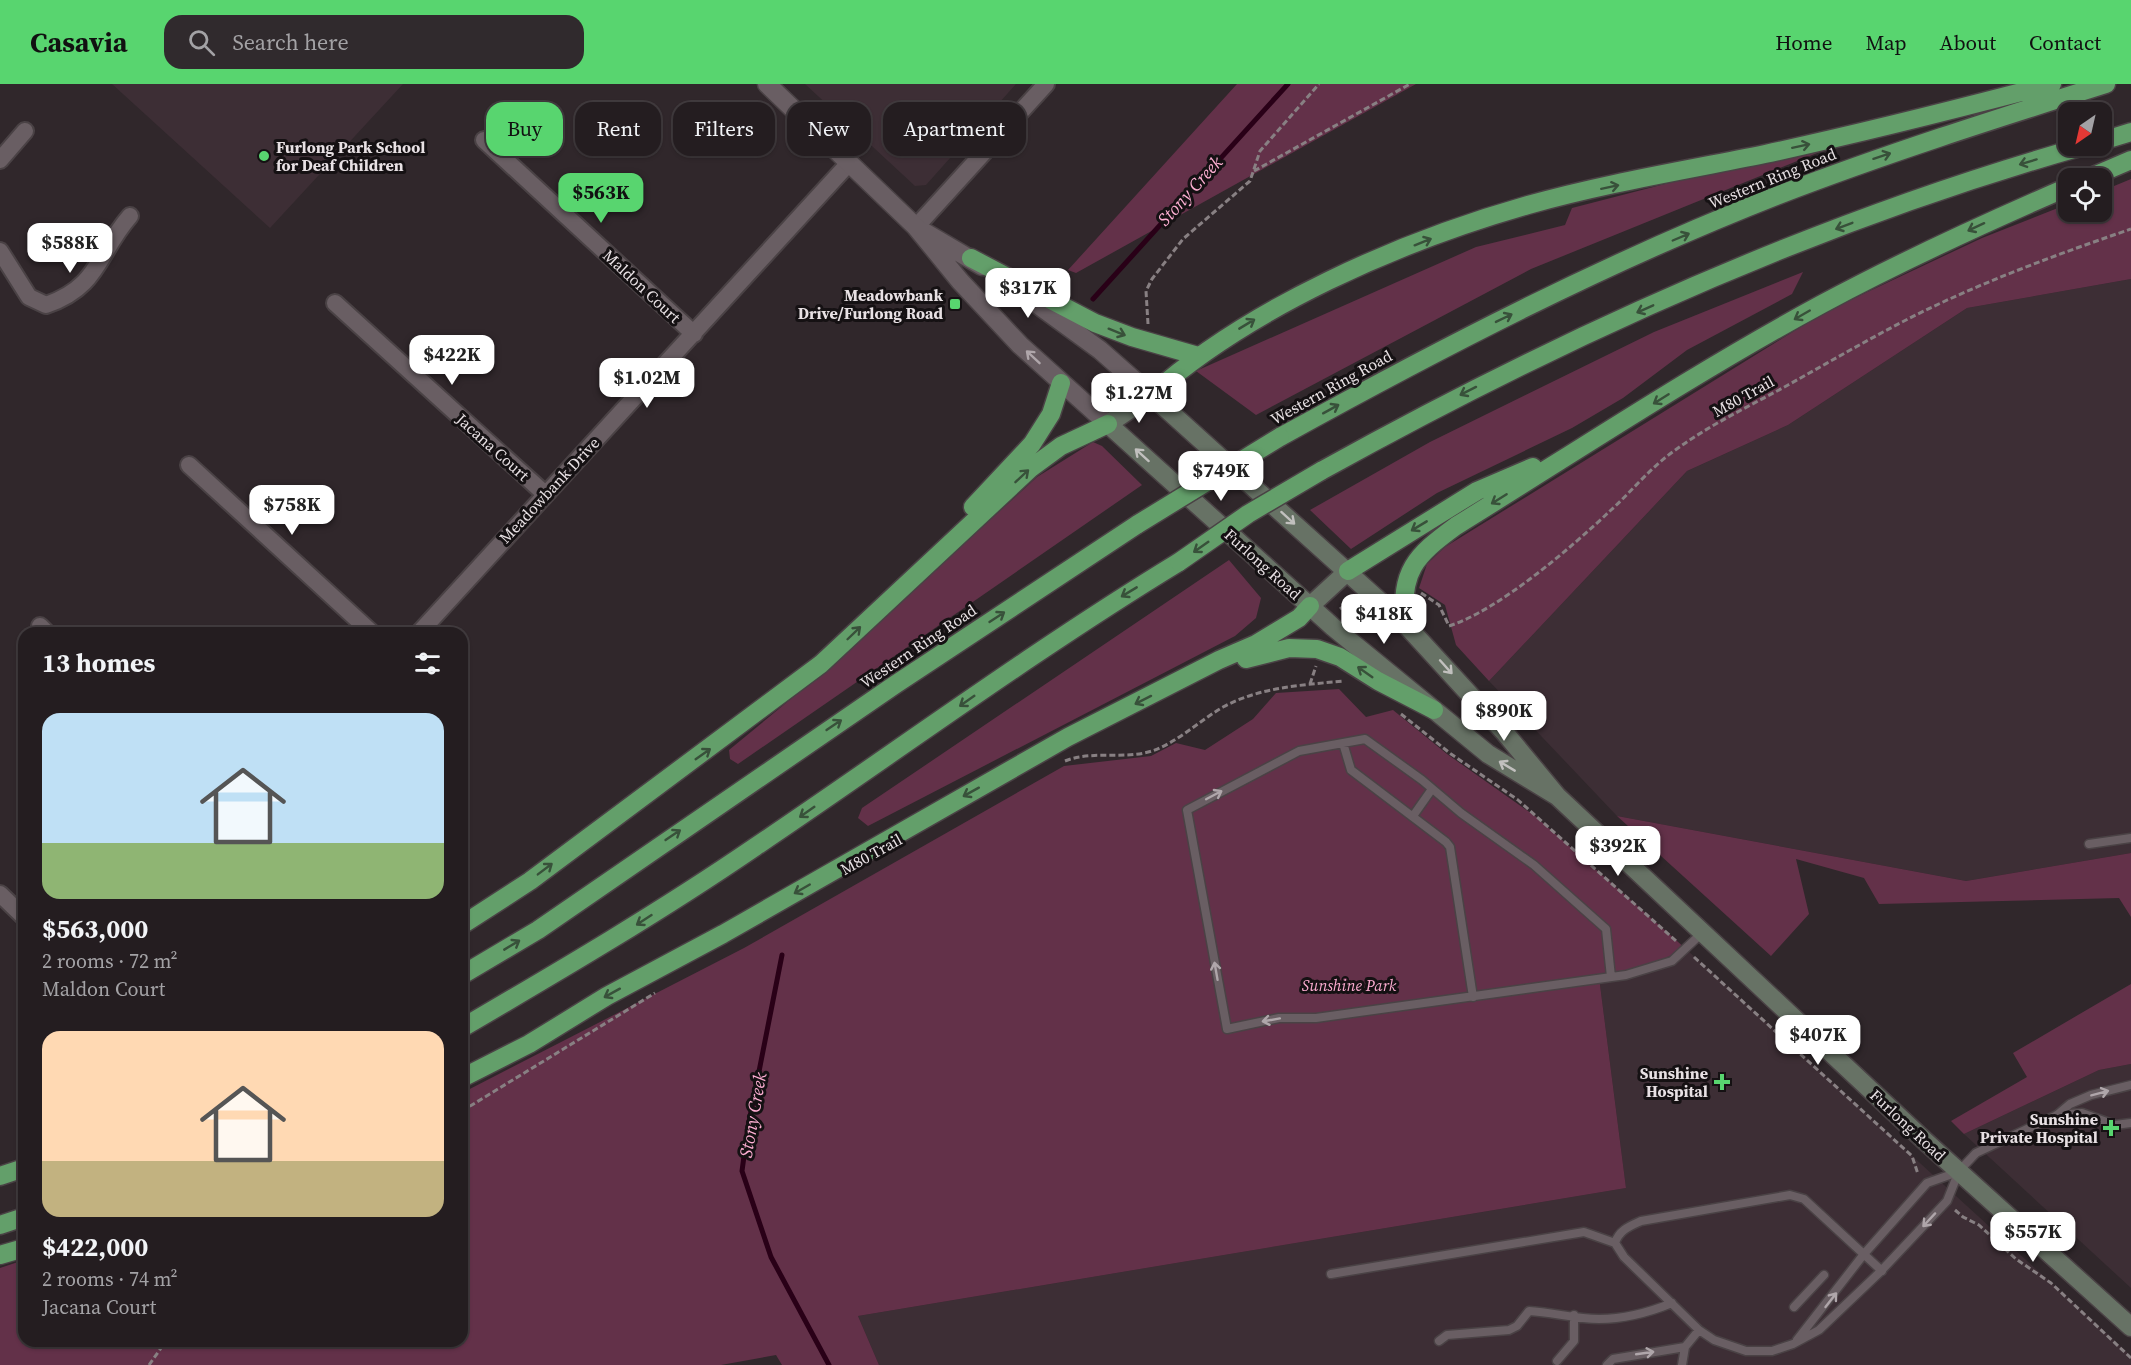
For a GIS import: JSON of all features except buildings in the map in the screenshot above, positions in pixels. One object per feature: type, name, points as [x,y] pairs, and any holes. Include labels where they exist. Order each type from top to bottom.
[{"type":"highway","points":[[1151,395],[1198,356],[1293,299],[1367,264],[1442,234],[1529,205],[1902,124],[2052,84]]},
{"type":"highway","name":"Western Ring Road","points":[[468,971],[538,930],[896,684],[1138,524],[1280,437],[1477,331],[1754,205],[1870,160],[2106,84]]},
{"type":"highway","points":[[2112,138],[2131,132]]},
{"type":"highway","points":[[468,1024],[622,934],[753,849],[1089,617],[1179,562],[1248,514],[1321,471],[1498,376],[1693,288],[1942,189],[2058,154]]},
{"type":"highway","points":[[2112,168],[2131,160]]},
{"type":"highway","points":[[1406,624],[1403,604],[1406,579],[1415,560],[1425,548],[1456,526],[1710,368],[1822,304],[1974,228],[2058,191]]},
{"type":"highway","points":[[971,258],[1095,323],[1132,337],[1198,356]]},
{"type":"highway","points":[[887,601],[1032,444],[1051,414],[1061,383]]},
{"type":"highway","points":[[468,921],[530,880],[729,735],[821,664],[1031,468],[1061,446],[1108,424]]},
{"type":"highway","points":[[1348,572],[1477,491],[1585,446]]},
{"type":"highway","points":[[468,1075],[530,1044],[607,996],[723,934],[1068,737],[1272,634],[1299,618],[1310,606]]},
{"type":"highway","points":[[1195,673],[1263,653],[1289,648],[1317,649],[1340,657],[1378,681],[1434,710]]},
{"type":"highway","points":[[0,1176],[18,1170]]},
{"type":"highway","points":[[0,1226],[18,1219]]},
{"type":"highway","points":[[0,1255],[18,1250]]},
{"type":"main road","points":[[1108,424],[1151,395]]},
{"type":"main road","name":"Furlong Road","points":[[1151,395],[1406,624],[1505,733],[1557,796],[1959,1171],[2131,1327]]},
{"type":"main road","name":"Furlong Road","points":[[1108,424],[1310,606],[1434,710],[1488,754],[1557,796]]},
{"type":"main road","points":[[1310,606],[1348,572]]},
{"type":"street","name":"Furlong Road","points":[[767,84],[916,228],[989,313],[1061,383],[1108,424]]},
{"type":"street","points":[[916,228],[1046,84]]},
{"type":"street","points":[[0,160],[25,130]]},
{"type":"street","name":"Maldon Court","points":[[484,140],[694,334]]},
{"type":"street","name":"Meadowbank Drive","points":[[424,627],[849,162]]},
{"type":"street","points":[[0,251],[29,297],[46,305],[86,284],[110,242],[130,216]]},
{"type":"street","name":"Furlong Road","points":[[916,228],[971,258],[1071,328],[1151,395]]},
{"type":"street","name":"Jacana Court","points":[[335,303],[545,494]]},
{"type":"street","points":[[189,465],[365,627]]},
{"type":"street","points":[[0,894],[18,910]]},
{"type":"lane","points":[[1611,977],[1606,929],[1534,865],[1365,740],[1299,752],[1187,810],[1227,1029],[1279,1018],[1316,1018],[1611,977],[1672,962],[1702,932]]},
{"type":"lane","points":[[1343,743],[1352,770],[1413,816],[1449,847],[1473,997]]},
{"type":"lane","points":[[1413,816],[1432,789]]},
{"type":"lane","points":[[2089,844],[2131,838]]},
{"type":"lane","points":[[1793,1344],[1818,1316],[1864,1254],[1928,1183],[1959,1171],[1984,1147],[2057,1115],[2070,1104],[2091,1095],[2131,1085]]},
{"type":"lane","points":[[2057,1115],[2082,1113],[2099,1117],[2115,1125],[2131,1123]]},
{"type":"lane","points":[[1882,1271],[1804,1199],[1790,1195],[1641,1221],[1624,1229],[1617,1236],[1616,1243],[1624,1257],[1700,1330],[1729,1348],[1746,1351],[1772,1351],[1793,1344],[1819,1330],[1882,1271],[1947,1201],[1959,1171]]},
{"type":"lane","points":[[1331,1275],[1584,1232],[1616,1243]]},
{"type":"lane","points":[[1794,1307],[1824,1275]]},
{"type":"lane","points":[[1439,1341],[1447,1335],[1509,1330],[1518,1326],[1528,1311],[1599,1319],[1651,1312],[1672,1303]]},
{"type":"lane","points":[[1557,1361],[1574,1341],[1574,1315]]},
{"type":"lane","points":[[1682,1365],[1686,1347],[1700,1330]]},
{"type":"lane","points":[[1607,1365],[1613,1359],[1621,1357],[1686,1347]]},
{"type":"path","points":[[1148,325],[1146,291],[1152,279],[1183,239],[1250,181],[1260,151],[1319,84]]},
{"type":"path","points":[[1253,172],[1410,84]]},
{"type":"path","name":"M80 Trail","points":[[1418,592],[1439,605],[1449,626],[1471,617],[1556,558],[1612,510],[1673,451],[1697,435],[1820,365],[1925,311],[1964,293],[2131,229]]},
{"type":"path","points":[[1310,684],[1312,679]]},
{"type":"path","points":[[1058,764],[1072,758],[1133,756],[1154,750],[1245,696],[1310,684],[1345,681]]},
{"type":"path","points":[[1399,712],[1451,754],[1524,805],[1686,949],[1912,1156],[1915,1172],[1928,1183]]},
{"type":"path","points":[[468,1107],[662,988]]},
{"type":"path","points":[[1947,1201],[1963,1217],[1979,1225],[2016,1259],[2051,1283],[2131,1358]]},
{"type":"path","points":[[149,1365],[161,1347]]},
{"type":"shaded area","name":"Furlong Park School for Deaf Children","points":[[112,84],[403,84],[270,228]]},
{"type":"shaded area","points":[[805,84],[1016,84],[1000,102],[883,102],[883,156],[952,156],[926,185],[915,186],[871,145],[871,102],[824,102]]},
{"type":"shaded area","points":[[2131,279],[2131,853],[1966,881],[1617,816],[1489,681],[1687,471],[1788,425],[1967,308]]},
{"type":"shaded area","name":"Sunshine Hospital","points":[[1686,949],[2131,1356],[2131,1365],[879,1365],[858,1316],[1626,1188],[1599,977]]},
{"type":"shaded area","points":[[2131,1064],[2131,1288],[1964,1134],[2099,1070]]},
{"type":"green space","points":[[1237,84],[1416,84],[1076,273],[1068,270]]},
{"type":"green space","points":[[1820,144],[1822,151],[1531,269],[1256,415],[1196,371],[1476,247],[1565,225],[1572,208]]},
{"type":"green space","points":[[2131,179],[2131,279],[1967,308],[1788,425],[1687,471],[1489,681],[1456,645],[1445,605],[1419,588],[1427,564],[1445,547],[1825,312],[1982,238],[2058,208],[2058,222],[2112,222],[2112,187]]},
{"type":"green space","points":[[1803,272],[1792,294],[1687,350],[1623,398],[1572,428],[1437,493],[1351,549],[1310,510],[1430,442],[1654,332]]},
{"type":"green space","points":[[1093,442],[1102,446],[1142,485],[738,764],[730,759],[729,750],[826,670],[1037,477]]},
{"type":"green space","points":[[1229,560],[1261,598],[1256,618],[1235,636],[868,826],[858,818],[862,808]]},
{"type":"green space","name":"Sunshine Park","points":[[1339,689],[1366,717],[1393,710],[1447,754],[1535,816],[1686,949],[1626,975],[1599,977],[1626,1188],[858,1316],[879,1365],[782,1365],[776,1355],[721,1365],[0,1365],[0,1268],[18,1262],[18,1347],[468,1347],[468,1090],[744,948],[1064,766],[1151,756],[1176,743],[1205,750],[1253,719],[1276,693]]},
{"type":"green space","points":[[1617,816],[1966,881],[2131,853],[2131,917],[2119,898],[1879,904],[1864,878],[1796,859],[1809,914],[1771,956]]},
{"type":"green space","points":[[2131,984],[2131,1064],[2099,1070],[1964,1134],[1951,1121],[2027,1077],[2013,1053]]},
{"type":"waterway","name":"Stony Creek","points":[[1093,299],[1288,84]]},
{"type":"waterway","name":"Stony Creek","points":[[782,955],[748,1127],[742,1171],[771,1257],[829,1365]]},
{"type":"place","name":"Furlong Park School for Deaf Children","points":[[264,156]]},
{"type":"place","name":"Meadowbank Drive/Furlong Road","points":[[955,304]]},
{"type":"place","name":"Sunshine Hospital","points":[[1722,1082]]},
{"type":"place","name":"Sunshine Private Hospital","points":[[2111,1128]]}]
